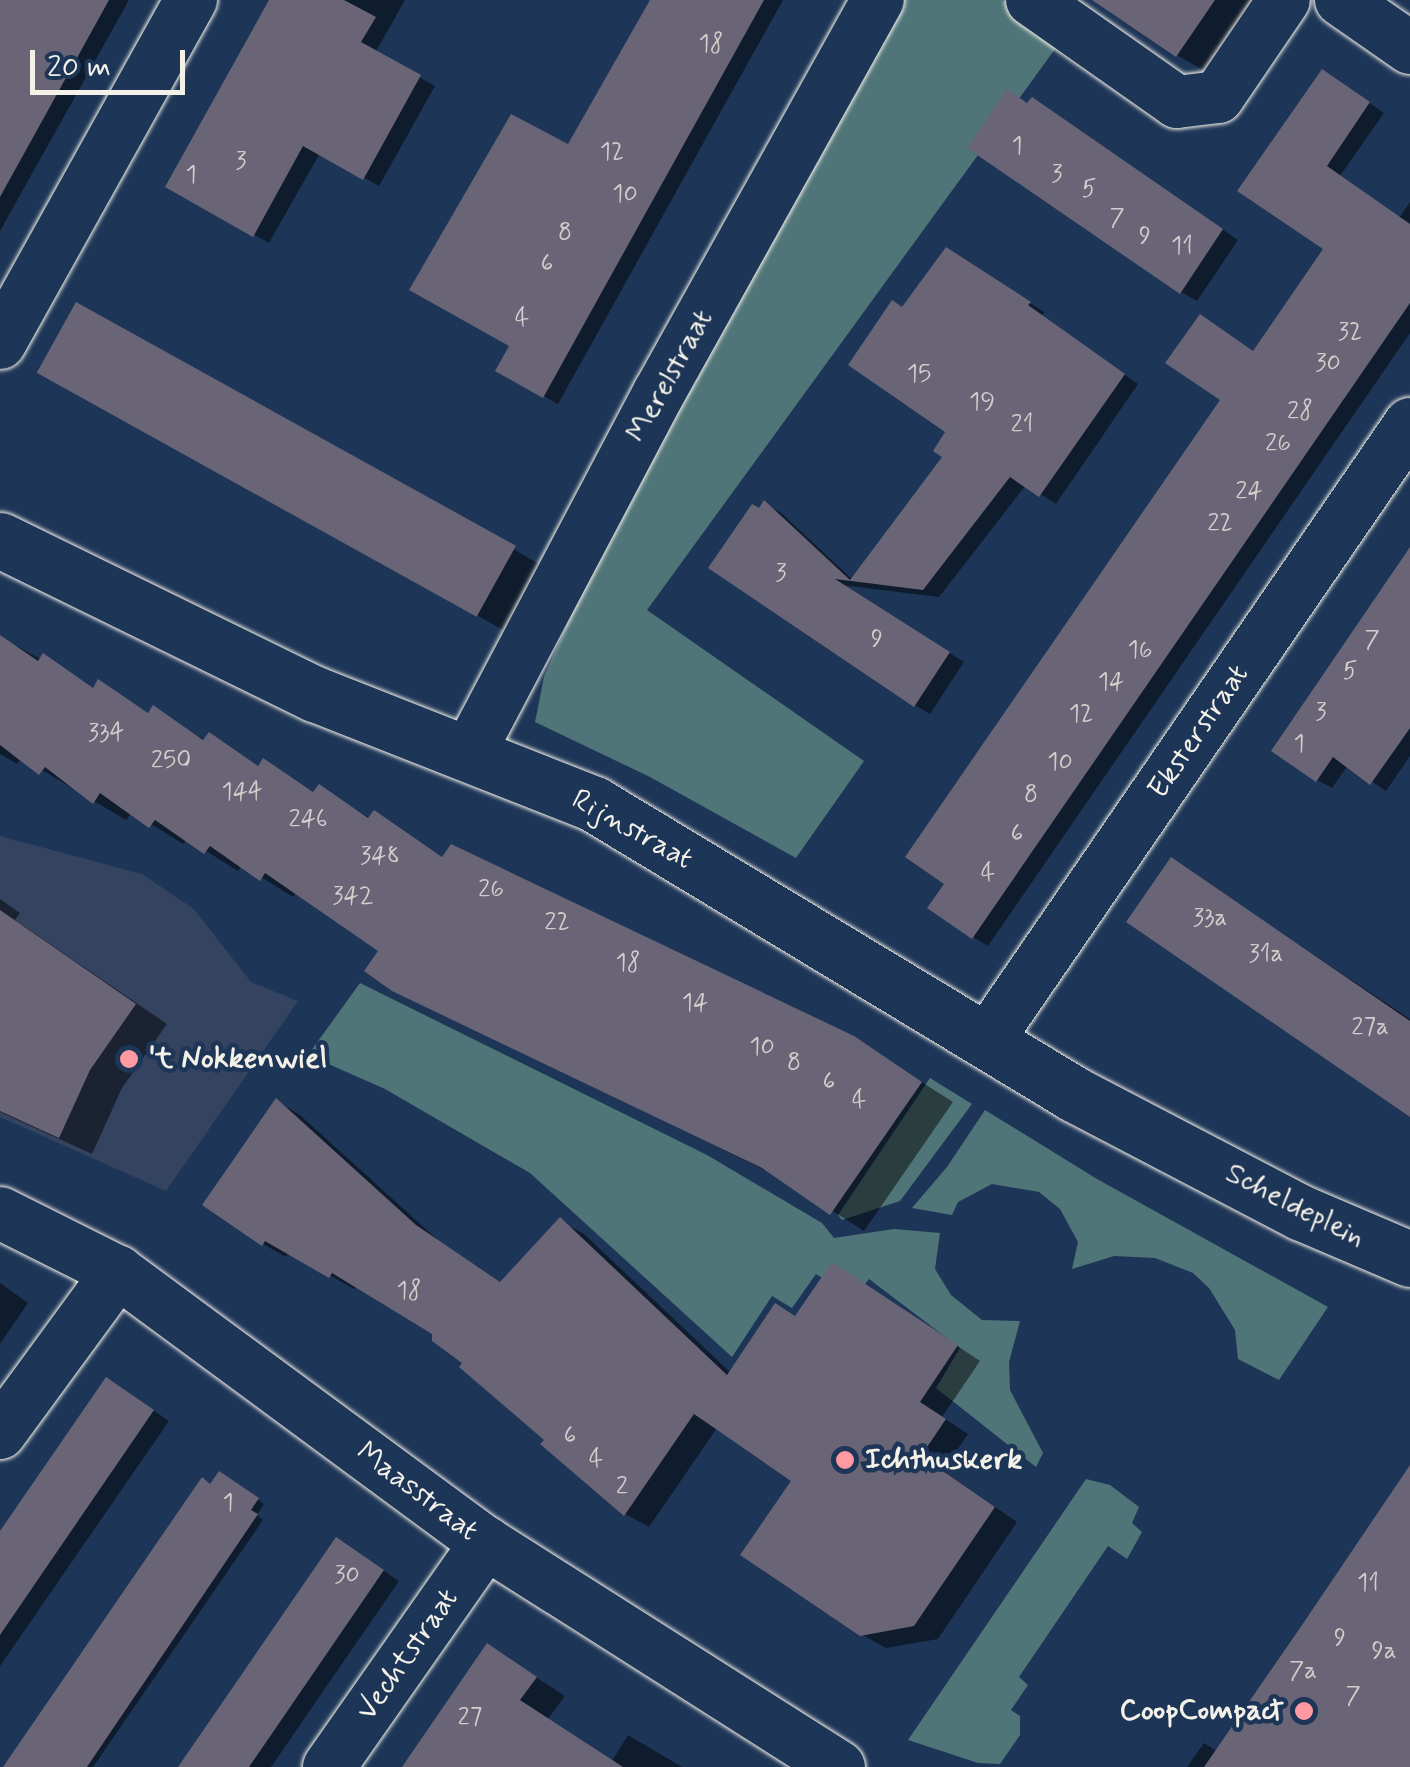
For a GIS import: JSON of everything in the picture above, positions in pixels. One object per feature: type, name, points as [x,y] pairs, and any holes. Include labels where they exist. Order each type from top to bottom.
[{"type":"street","points":[[0,343],[191,0]]},
{"type":"street","name":"Merelstraat","points":[[468,755],[659,393],[878,0]]},
{"type":"street","points":[[1032,0],[1177,102],[1218,96],[1284,0]]},
{"type":"street","points":[[1341,0],[1410,48]]},
{"type":"street","name":"Eksterstraat","points":[[988,1039],[1410,424]]},
{"type":"street","name":"Rijnstraat","points":[[0,540],[315,694],[594,804],[1074,1094],[1181,1148]]},
{"type":"street","name":"Scheldeplein","points":[[1181,1148],[1302,1213],[1410,1259]]},
{"type":"street","name":"Maasstraat","points":[[0,1213],[118,1272],[486,1543],[840,1767]]},
{"type":"street","points":[[0,1432],[118,1272]]},
{"type":"street","name":"Vechtstraat","points":[[329,1767],[486,1543]]},
{"type":"shaded area","name":"'t Nokkenwiel","points":[[0,836],[142,874],[194,909],[251,982],[298,1001],[166,1191],[0,1117]]},
{"type":"green space","points":[[899,0],[1002,0],[1063,38],[647,610],[864,761],[796,858],[650,777],[535,722],[544,677],[638,464]]},
{"type":"green space","points":[[360,983],[707,1155],[822,1223],[834,1238],[894,1229],[940,1233],[935,1269],[951,1295],[982,1320],[1020,1321],[1009,1362],[1010,1390],[1043,1453],[1036,1467],[936,1388],[960,1348],[869,1279],[854,1298],[816,1274],[792,1308],[772,1296],[732,1357],[530,1173],[385,1089],[308,1055]]},
{"type":"green space","points":[[930,1078],[972,1104],[900,1201],[842,1220],[838,1215]]},
{"type":"green space","points":[[985,1110],[1097,1179],[1328,1307],[1279,1380],[1238,1359],[1235,1330],[1209,1288],[1193,1273],[1155,1258],[1114,1256],[1072,1269],[1078,1242],[1060,1209],[1039,1192],[992,1184],[958,1202],[952,1215],[912,1208],[947,1167]]},
{"type":"green space","points":[[1086,1479],[1110,1485],[1139,1507],[1132,1523],[1142,1532],[1127,1559],[1108,1546],[1019,1677],[1028,1685],[1011,1710],[1020,1716],[1020,1735],[1000,1764],[978,1763],[908,1740]]},
{"type":"building","points":[[0,0],[109,0],[0,197]]},
{"type":"building","points":[[269,0],[344,0],[376,17],[361,42],[421,75],[363,180],[303,146],[253,237],[165,187]]},
{"type":"building","points":[[650,0],[764,0],[543,398],[495,371],[509,346],[409,290],[511,114],[568,144]]},
{"type":"building","points":[[1092,0],[1215,0],[1176,57]]},
{"type":"building","points":[[1322,69],[1370,102],[1327,166],[1410,224],[1410,303],[972,939],[927,908],[944,884],[905,857],[1220,400],[1165,363],[1200,314],[1253,351],[1323,249],[1237,191]]},
{"type":"building","points":[[1007,89],[1027,103],[1032,97],[1223,229],[1180,294],[967,148]]},
{"type":"building","points":[[946,247],[1031,302],[1028,305],[1125,374],[1039,497],[1010,477],[923,590],[835,579],[950,652],[914,707],[708,568],[752,504],[759,508],[764,500],[850,580],[942,457],[933,451],[945,432],[848,365],[892,300],[902,307]]},
{"type":"building","points":[[76,302],[516,546],[477,617],[37,373]]},
{"type":"building","points":[[1410,547],[1410,728],[1370,785],[1333,757],[1316,782],[1271,751]]},
{"type":"building","points":[[0,635],[38,661],[43,653],[93,688],[98,679],[148,713],[153,705],[203,740],[209,732],[258,766],[263,758],[313,792],[319,784],[368,818],[374,810],[442,857],[451,844],[854,1036],[922,1082],[830,1215],[762,1168],[392,991],[364,971],[378,951],[265,873],[260,881],[210,846],[204,854],[155,820],[149,828],[100,793],[93,804],[45,767],[39,775],[0,745]]},
{"type":"building","points":[[1171,857],[1410,1021],[1410,1117],[1126,922]]},
{"type":"building","points":[[0,910],[136,1004],[90,1070],[59,1138],[0,1111]]},
{"type":"building","points":[[276,1098],[416,1225],[500,1282],[560,1217],[727,1375],[775,1303],[795,1316],[832,1262],[958,1345],[920,1402],[946,1419],[921,1456],[995,1507],[914,1626],[860,1636],[740,1555],[791,1481],[694,1414],[624,1516],[540,1444],[544,1440],[459,1367],[462,1363],[432,1341],[432,1334],[332,1273],[329,1278],[265,1241],[262,1246],[202,1205]]},
{"type":"building","points":[[106,1377],[154,1410],[0,1635],[0,1531]]},
{"type":"building","points":[[1410,1465],[1410,1767],[1204,1767],[1300,1628]]},
{"type":"building","points":[[219,1471],[259,1498],[251,1510],[258,1514],[87,1767],[3,1767],[202,1477],[210,1484]]},
{"type":"building","points":[[336,1537],[384,1570],[249,1767],[178,1767]]},
{"type":"building","points":[[487,1643],[537,1677],[520,1700],[623,1767],[402,1767]]},
{"type":"place","name":"'t Nokkenwiel","points":[[129,1059]]},
{"type":"place","name":"Ichthuskerk","points":[[845,1460]]},
{"type":"place","name":"CoopCompact","points":[[1304,1711]]}]
